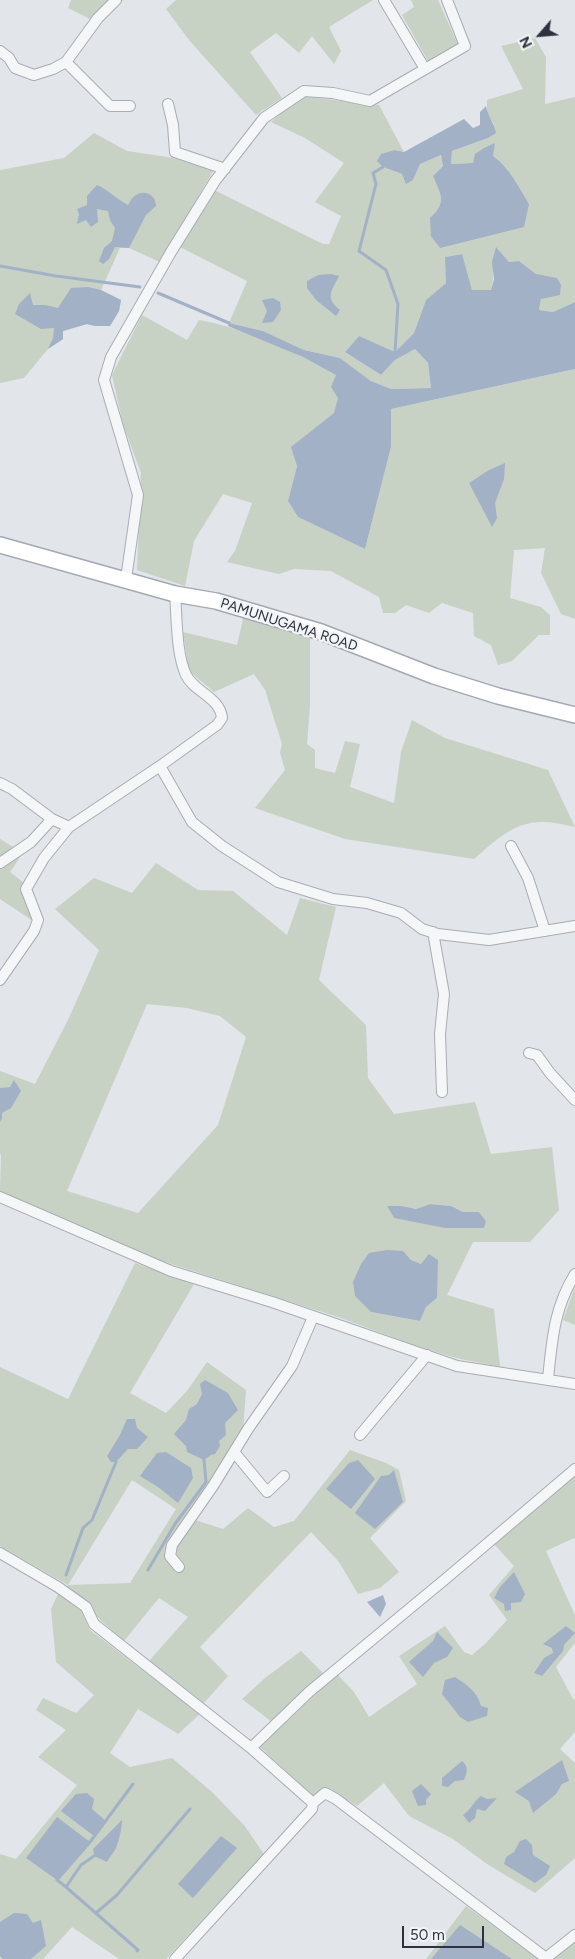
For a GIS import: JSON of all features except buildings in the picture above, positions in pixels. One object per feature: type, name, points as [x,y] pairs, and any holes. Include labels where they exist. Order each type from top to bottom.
[{"type":"main road","name":"PAMUNUGAMA ROAD","points":[[0,545],[175,594],[216,601],[321,632],[434,676],[498,696],[575,715]]},
{"type":"street","points":[[0,51],[9,58],[15,68],[34,75],[54,69],[66,62],[98,18],[116,0]]},
{"type":"street","points":[[384,0],[425,69]]},
{"type":"street","points":[[126,579],[138,495],[105,385],[105,372],[111,357],[171,252],[215,181],[264,118],[304,91],[333,93],[370,101],[465,46],[447,0]]},
{"type":"street","points":[[66,62],[110,106],[130,106]]},
{"type":"street","points":[[168,104],[173,125],[175,152],[225,169]]},
{"type":"street","points":[[0,980],[34,931],[38,920],[26,889],[27,884],[44,858],[69,827],[160,766],[217,724],[222,718],[222,710],[186,676],[180,655],[175,594]]},
{"type":"street","points":[[160,766],[192,822],[222,846],[278,882],[333,899],[367,903],[402,914],[422,929],[433,932],[489,940],[575,926]]},
{"type":"street","points":[[0,783],[12,789],[52,819],[69,827]]},
{"type":"street","points":[[0,863],[31,842],[52,819]]},
{"type":"street","points":[[511,846],[528,878],[546,931]]},
{"type":"street","points":[[433,932],[444,994],[440,1034],[442,1092]]},
{"type":"street","points":[[529,1052],[537,1055],[550,1073],[575,1100]]},
{"type":"street","points":[[0,1197],[171,1271],[272,1302],[457,1366],[575,1384]]},
{"type":"street","points":[[548,1379],[553,1329],[563,1298],[575,1274]]},
{"type":"street","points":[[179,1567],[170,1556],[172,1545],[292,1366],[313,1317]]},
{"type":"street","points":[[360,1434],[426,1355]]},
{"type":"street","points":[[234,1452],[267,1492],[284,1476]]},
{"type":"street","points":[[251,1748],[316,1686],[575,1468]]},
{"type":"street","points":[[0,1553],[58,1587],[86,1607],[94,1624],[251,1748],[313,1804]]},
{"type":"street","points":[[175,1959],[312,1809],[313,1804],[325,1793],[336,1799],[546,1958],[575,1935]]},
{"type":"green space","points":[[71,0],[124,0],[90,19],[68,8]]},
{"type":"green space","points":[[176,0],[373,0],[329,27],[341,51],[334,64],[312,36],[299,53],[276,33],[250,52],[282,98],[256,115],[189,40],[166,9]]},
{"type":"green space","points":[[411,0],[438,0],[458,45],[428,61],[402,15],[414,7]]},
{"type":"green space","points":[[535,38],[546,57],[545,104],[575,97],[575,302],[553,312],[539,310],[541,299],[536,274],[519,261],[509,262],[497,248],[491,290],[472,290],[461,254],[446,257],[446,283],[426,300],[414,333],[395,352],[359,336],[345,352],[381,375],[395,360],[415,349],[428,363],[431,388],[391,389],[371,381],[340,358],[304,350],[263,331],[229,323],[247,281],[180,247],[214,190],[323,244],[329,244],[341,216],[315,202],[344,163],[305,138],[271,122],[300,96],[379,105],[404,152],[395,150],[383,167],[413,180],[420,164],[441,155],[443,166],[433,176],[440,194],[441,203],[430,218],[529,204],[509,172],[493,156],[473,163],[451,164],[452,151],[488,138],[494,124],[487,116],[487,100],[523,89],[501,46]]},
{"type":"green space","points":[[94,133],[127,151],[174,158],[213,171],[160,262],[129,248],[120,248],[101,290],[121,300],[119,311],[110,326],[87,324],[63,331],[63,339],[48,349],[24,378],[0,383],[0,170],[64,158]]},
{"type":"green space","points":[[142,315],[187,340],[199,320],[235,329],[287,349],[336,374],[338,398],[335,413],[292,447],[297,466],[288,501],[298,517],[365,549],[391,447],[391,409],[575,369],[575,619],[561,614],[541,573],[545,548],[514,550],[510,598],[541,607],[550,615],[550,635],[539,635],[512,661],[498,665],[491,645],[474,636],[473,613],[442,603],[429,613],[406,605],[395,613],[383,613],[379,597],[331,571],[294,569],[279,574],[227,562],[235,551],[252,503],[223,494],[194,541],[185,586],[137,570],[141,473],[123,424],[112,375]]},
{"type":"green space","points":[[244,615],[310,635],[310,706],[307,744],[315,750],[315,768],[335,773],[345,741],[360,744],[350,787],[394,803],[401,752],[412,720],[445,738],[548,770],[575,827],[548,822],[523,825],[506,833],[474,859],[345,839],[255,808],[285,770],[280,753],[282,744],[265,690],[254,674],[214,692],[189,671],[183,632],[237,645]]},
{"type":"green space","points":[[0,839],[23,853],[10,872],[24,883],[33,921],[0,899]]},
{"type":"green space","points":[[156,863],[198,890],[233,891],[287,935],[300,898],[336,907],[319,980],[366,1025],[368,1078],[394,1114],[475,1102],[491,1154],[552,1147],[559,1210],[530,1242],[473,1242],[447,1295],[494,1309],[500,1367],[456,1358],[414,1345],[338,1317],[162,1261],[0,1191],[0,1071],[35,1084],[68,1020],[99,950],[55,909],[94,878],[132,893]],"holes":[[[147,1004],[187,1008],[220,1016],[246,1037],[218,1125],[138,1213],[67,1191]],[[430,1204],[451,1206],[463,1212],[479,1212],[486,1221],[484,1228],[450,1227],[394,1218],[387,1206],[402,1206],[416,1209]],[[402,1251],[411,1260],[421,1264],[437,1298],[426,1307],[420,1321],[371,1312]]]},
{"type":"green space","points":[[135,1263],[194,1284],[130,1393],[166,1413],[187,1391],[207,1362],[246,1390],[243,1430],[186,1517],[223,1529],[248,1508],[274,1527],[294,1521],[350,1450],[386,1463],[399,1470],[406,1501],[370,1538],[399,1572],[380,1588],[358,1594],[339,1562],[311,1532],[200,1647],[228,1676],[204,1703],[149,1661],[188,1617],[159,1598],[124,1641],[96,1616],[91,1603],[66,1589],[68,1585],[0,1546],[0,1367],[68,1399]],"holes":[[[132,1480],[176,1509],[130,1583],[68,1585]]]},
{"type":"green space","points":[[575,1287],[575,1325],[563,1320]]},
{"type":"green space","points":[[575,1471],[575,1539],[546,1551],[575,1615],[575,1643],[556,1667],[575,1700],[575,1732],[560,1749],[575,1763],[575,1858],[535,1893],[487,1864],[453,1839],[409,1816],[384,1783],[357,1806],[332,1791],[322,1788],[313,1796],[260,1747],[337,1674],[354,1692],[369,1717],[417,1684],[399,1656],[445,1626],[464,1652],[472,1655],[486,1643],[507,1620],[489,1595],[514,1566],[494,1544]]},
{"type":"green space","points":[[58,1594],[82,1612],[90,1630],[200,1714],[178,1734],[138,1709],[110,1753],[130,1767],[172,1758],[212,1792],[244,1825],[264,1854],[166,1959],[119,1959],[72,1927],[43,1959],[0,1959],[0,1854],[16,1859],[77,1785],[38,1757],[66,1730],[36,1710],[43,1698],[76,1713],[94,1695],[56,1662],[51,1609]]},
{"type":"green space","points":[[301,1651],[325,1675],[272,1722],[242,1699],[265,1678]]},
{"type":"green space","points":[[466,1906],[539,1959],[426,1959]]},
{"type":"green space","points":[[575,1939],[575,1959],[549,1959]]},
{"type":"water","points":[[486,106],[496,133],[488,138],[452,151],[451,164],[473,163],[475,154],[495,143],[493,156],[509,172],[529,204],[524,227],[440,248],[431,236],[430,218],[441,203],[440,194],[433,176],[443,166],[441,155],[420,164],[413,180],[406,184],[402,174],[383,167],[377,161],[381,154],[395,150],[404,152],[464,119],[473,128],[480,125],[480,112]]},
{"type":"water","points":[[97,185],[128,205],[132,198],[139,193],[149,194],[156,202],[156,206],[146,215],[129,248],[115,247],[109,259],[103,264],[99,261],[104,248],[112,241],[115,228],[110,220],[108,211],[97,209],[98,222],[91,227],[86,220],[77,224],[79,214],[77,209],[87,205],[87,196]]},
{"type":"water","points":[[496,247],[509,262],[519,261],[536,274],[557,278],[561,285],[560,295],[541,299],[539,310],[553,312],[575,302],[575,369],[391,409],[391,447],[365,549],[298,517],[288,501],[297,466],[291,447],[334,413],[338,398],[331,387],[336,375],[303,357],[228,326],[229,323],[263,331],[304,350],[340,358],[371,381],[391,389],[431,388],[428,363],[415,349],[395,360],[381,375],[345,352],[359,336],[395,352],[414,333],[426,300],[446,283],[445,257],[462,254],[472,290],[491,290],[494,279],[492,262]]},
{"type":"water","points":[[331,274],[339,276],[331,294],[332,302],[340,310],[336,316],[316,300],[307,288],[307,281],[318,275]]},
{"type":"water","points":[[88,287],[101,290],[121,300],[119,311],[110,326],[87,324],[63,331],[63,339],[48,349],[53,338],[54,328],[41,329],[15,314],[19,304],[30,293],[33,305],[58,308],[71,288]]},
{"type":"water","points":[[273,298],[280,302],[281,310],[273,322],[262,323],[267,311],[262,300]]},
{"type":"water","points":[[505,463],[504,479],[495,503],[497,518],[492,527],[469,483],[489,470]]},
{"type":"water","points":[[14,1080],[21,1091],[11,1108],[2,1113],[0,1122],[0,1088],[10,1087]]},
{"type":"water","points":[[430,1204],[451,1206],[463,1212],[479,1212],[486,1221],[484,1228],[445,1228],[394,1218],[387,1206],[402,1206],[416,1209]]},
{"type":"water","points":[[387,1250],[403,1251],[411,1260],[421,1264],[429,1254],[438,1260],[437,1298],[426,1307],[420,1321],[371,1312],[355,1296],[353,1282],[361,1264],[369,1253]]},
{"type":"water","points":[[205,1380],[228,1393],[238,1410],[225,1423],[226,1435],[219,1441],[220,1446],[215,1454],[204,1460],[187,1452],[186,1446],[174,1434],[186,1420],[189,1409],[197,1404],[202,1394],[200,1384]]},
{"type":"water","points":[[127,1419],[135,1419],[137,1428],[148,1437],[137,1449],[128,1449],[116,1462],[111,1462],[107,1456]]},
{"type":"water","points":[[166,1452],[191,1468],[193,1478],[178,1503],[140,1476],[157,1453]]},
{"type":"water","points":[[358,1460],[375,1479],[351,1509],[326,1489],[349,1463]]},
{"type":"water","points":[[394,1470],[403,1502],[375,1529],[355,1513],[381,1476],[389,1475]]},
{"type":"water","points":[[514,1572],[525,1594],[521,1602],[511,1603],[511,1610],[505,1611],[504,1604],[494,1598],[500,1587]]},
{"type":"water","points":[[383,1595],[386,1604],[380,1617],[367,1602]]},
{"type":"water","points":[[566,1626],[575,1633],[564,1645],[563,1651],[542,1676],[534,1673],[544,1658],[553,1653],[552,1648],[543,1644]]},
{"type":"water","points":[[437,1632],[453,1648],[447,1657],[434,1663],[423,1677],[409,1662],[433,1641]]},
{"type":"water","points":[[455,1677],[474,1692],[481,1706],[488,1708],[487,1716],[468,1722],[460,1717],[442,1694],[445,1680]]},
{"type":"water","points":[[562,1760],[569,1781],[562,1784],[556,1794],[533,1813],[529,1801],[515,1792]]},
{"type":"water","points":[[462,1761],[466,1765],[467,1770],[464,1780],[455,1781],[448,1787],[442,1786],[442,1778]]},
{"type":"water","points":[[421,1784],[431,1794],[426,1800],[426,1805],[418,1806],[412,1791]]},
{"type":"water","points":[[87,1793],[94,1799],[92,1809],[106,1821],[94,1836],[61,1811],[76,1794]]},
{"type":"water","points":[[481,1796],[487,1799],[497,1798],[485,1811],[477,1809],[475,1818],[469,1823],[463,1815]]},
{"type":"water","points":[[57,1817],[90,1842],[57,1880],[26,1858]]},
{"type":"water","points":[[122,1820],[117,1845],[107,1862],[94,1856],[93,1849]]},
{"type":"water","points":[[221,1836],[237,1848],[193,1898],[178,1884]]},
{"type":"water","points":[[526,1839],[532,1845],[533,1855],[550,1866],[546,1875],[535,1883],[504,1864],[506,1857],[514,1852],[520,1841]]},
{"type":"water","points":[[14,1913],[27,1914],[33,1923],[41,1920],[46,1946],[31,1959],[3,1959],[0,1956],[0,1922]]},
{"type":"water","points":[[460,1925],[512,1959],[431,1959]]},
{"type":"waterway","points":[[383,167],[373,173],[376,184],[359,251],[386,270],[398,304],[395,352]]},
{"type":"waterway","points":[[0,266],[56,276],[140,287]]},
{"type":"waterway","points":[[158,293],[229,323]]},
{"type":"waterway","points":[[148,1570],[175,1524],[206,1482],[204,1460]]},
{"type":"waterway","points":[[66,1575],[83,1528],[92,1520],[116,1462]]},
{"type":"waterway","points":[[66,1887],[57,1880],[90,1842],[133,1784]]},
{"type":"waterway","points":[[96,1913],[117,1895],[190,1809]]},
{"type":"waterway","points":[[94,1856],[81,1865],[66,1887],[137,1951]]}]
